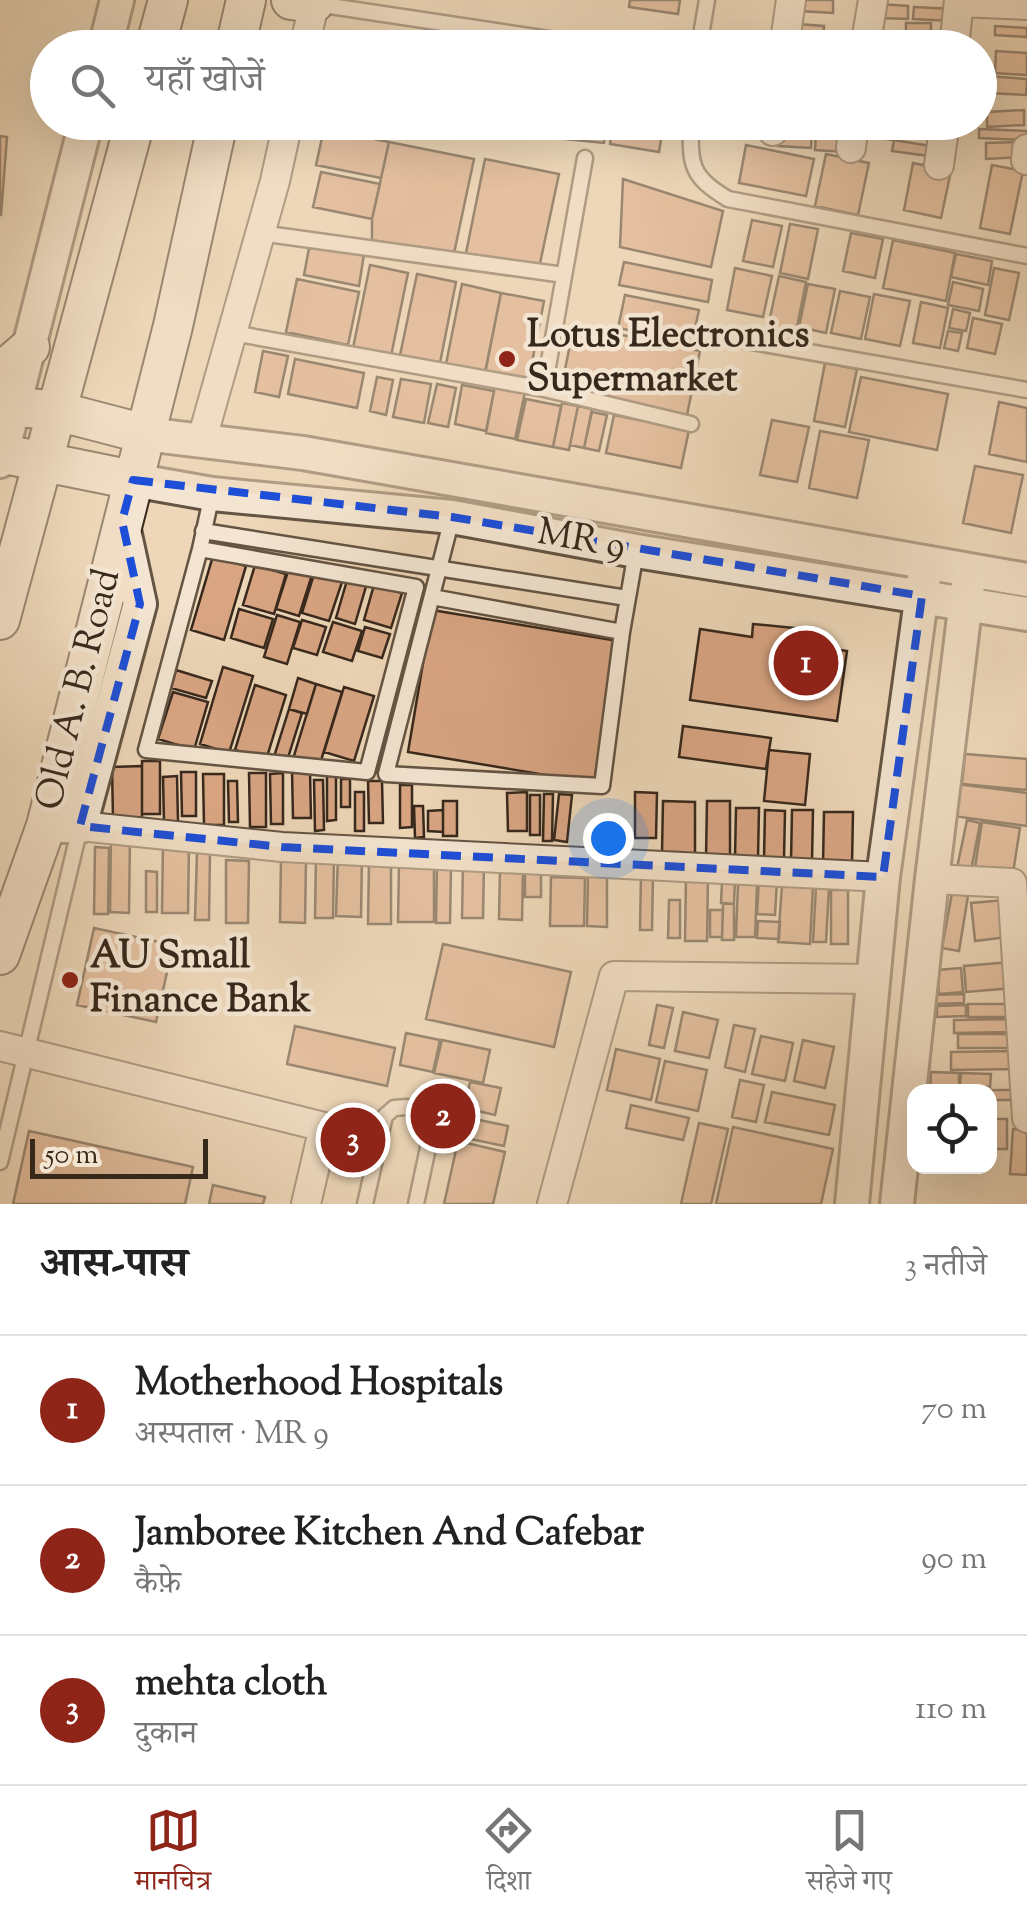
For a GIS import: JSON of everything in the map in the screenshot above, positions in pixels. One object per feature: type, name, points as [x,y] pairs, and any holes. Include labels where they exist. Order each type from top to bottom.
[{"type":"main road","points":[[160,30],[168,0]]},
{"type":"main road","points":[[239,30],[246,0]]},
{"type":"main road","points":[[0,620],[130,140]]},
{"type":"main road","points":[[30,347],[5,395],[145,434],[214,140]]},
{"type":"main road","name":"Old A. B. Road","points":[[0,955],[63,826],[122,521],[145,434]]},
{"type":"main road","points":[[1,456],[133,480]]},
{"type":"street","points":[[110,30],[117,0]]},
{"type":"street","points":[[787,30],[791,0]]},
{"type":"street","points":[[867,30],[873,0]]},
{"type":"street","points":[[305,30],[307,1]]},
{"type":"street","points":[[956,30],[959,1],[1027,5]]},
{"type":"street","points":[[30,347],[82,140]]},
{"type":"street","points":[[202,440],[283,140]]},
{"type":"street","points":[[938,165],[941,140]]},
{"type":"street","points":[[1026,160],[1027,149]]},
{"type":"street","points":[[1,456],[5,395]]},
{"type":"street","name":"MR 9","points":[[145,434],[303,453],[970,570],[1025,573]]},
{"type":"street","name":"MR 9","points":[[133,480],[212,494],[452,517],[636,552],[1027,614]]},
{"type":"street","points":[[852,1204],[884,877],[926,562]]},
{"type":"street","points":[[897,1204],[970,570]]},
{"type":"street","points":[[63,826],[282,847],[884,877]]},
{"type":"street","points":[[932,879],[1012,883],[1027,1118]]},
{"type":"street","points":[[552,1204],[614,976],[874,979]]},
{"type":"street","points":[[13,1049],[324,1127],[306,1204]]},
{"type":"lane","points":[[702,30],[707,0]]},
{"type":"lane","points":[[307,1],[493,30]]},
{"type":"lane","points":[[691,140],[690,159],[704,184],[728,200],[1027,256]]},
{"type":"lane","points":[[544,390],[585,158]]},
{"type":"lane","points":[[260,233],[564,276]]},
{"type":"lane","points":[[233,333],[544,390],[691,424]]},
{"type":"lane","points":[[729,338],[1027,390]]},
{"type":"lane","points":[[200,549],[416,587],[367,772],[146,750],[212,494]]},
{"type":"lane","points":[[452,517],[386,774],[602,786],[636,552]]},
{"type":"lane","points":[[203,531],[627,598]]},
{"type":"lane","points":[[432,597],[622,632]]},
{"type":"lane","points":[[0,1162],[13,1049],[63,826]]},
{"type":"lane","points":[[365,1204],[386,1116],[394,1108],[427,1115],[432,1129],[416,1204]]},
{"type":"lane","points":[[319,1148],[373,1165]]},
{"type":"highlighted area","points":[[133,480],[452,517],[922,596],[883,877],[282,847],[80,826],[140,604],[122,521]]},
{"type":"building","points":[[630,0],[680,0],[678,14],[629,7]]},
{"type":"building","points":[[799,0],[833,0],[833,13],[799,11]]},
{"type":"building","points":[[879,4],[908,6],[908,19],[878,18]]},
{"type":"building","points":[[914,7],[953,9],[953,21],[913,19]]},
{"type":"building","points":[[906,23],[931,23],[931,30],[906,30]]},
{"type":"building","points":[[798,24],[824,26],[824,30],[798,30]]},
{"type":"building","points":[[995,26],[1027,28],[1027,37],[997,35]]},
{"type":"building","points":[[997,51],[1027,53],[1027,75],[997,73]]},
{"type":"building","points":[[997,77],[1027,79],[1026,95],[997,94]]},
{"type":"building","points":[[1024,110],[1024,125],[997,126],[997,111]]},
{"type":"building","points":[[997,130],[1027,131],[1026,140],[997,139]]},
{"type":"building","points":[[0,136],[7,137],[1,215],[0,215]]},
{"type":"building","points":[[322,140],[389,142],[381,178],[316,165]]},
{"type":"building","points":[[611,140],[661,140],[659,152],[610,144]]},
{"type":"building","points":[[778,140],[811,140],[811,148],[778,146]]},
{"type":"building","points":[[816,140],[847,140],[846,152],[815,150]]},
{"type":"building","points":[[894,140],[937,147],[936,157],[892,151]]},
{"type":"building","points":[[389,142],[474,159],[453,258],[372,240],[372,219]]},
{"type":"building","points":[[1022,142],[1023,157],[986,159],[986,143]]},
{"type":"building","points":[[746,145],[814,159],[806,196],[739,183]]},
{"type":"building","points":[[826,154],[869,163],[858,215],[815,206]]},
{"type":"building","points":[[485,159],[559,174],[539,268],[466,253]]},
{"type":"building","points":[[913,163],[951,171],[941,218],[904,210]]},
{"type":"building","points":[[992,165],[1023,171],[1010,234],[980,228]]},
{"type":"building","points":[[321,172],[380,184],[372,219],[313,207]]},
{"type":"building","points":[[623,179],[723,211],[711,267],[620,247]]},
{"type":"building","points":[[752,220],[782,226],[773,267],[743,261]]},
{"type":"building","points":[[790,224],[818,229],[808,279],[780,273]]},
{"type":"building","points":[[851,233],[883,239],[875,278],[843,271]]},
{"type":"building","points":[[893,240],[955,253],[946,301],[883,288]]},
{"type":"building","points":[[309,248],[364,254],[359,286],[304,275]]},
{"type":"building","points":[[956,254],[992,261],[988,285],[951,277]]},
{"type":"building","points":[[624,262],[712,280],[708,302],[619,285]]},
{"type":"building","points":[[370,265],[408,273],[390,361],[352,353]]},
{"type":"building","points":[[735,268],[772,276],[763,317],[727,310]]},
{"type":"building","points":[[994,268],[1019,273],[1009,320],[985,315]]},
{"type":"building","points":[[417,274],[456,282],[439,368],[399,360]]},
{"type":"building","points":[[779,276],[806,282],[796,332],[768,327]]},
{"type":"building","points":[[297,279],[359,292],[348,345],[286,332]]},
{"type":"building","points":[[953,282],[983,289],[979,311],[948,305]]},
{"type":"building","points":[[462,284],[501,293],[485,372],[446,364]]},
{"type":"building","points":[[808,284],[835,289],[826,333],[799,327]]},
{"type":"building","points":[[840,291],[870,297],[861,339],[831,333]]},
{"type":"building","points":[[501,293],[544,301],[528,383],[485,374]]},
{"type":"building","points":[[874,294],[910,301],[900,346],[865,339]]},
{"type":"building","points":[[625,295],[699,310],[692,342],[618,328]]},
{"type":"building","points":[[921,302],[948,308],[940,348],[913,343]]},
{"type":"building","points":[[953,309],[970,313],[966,331],[949,328]]},
{"type":"building","points":[[973,318],[1002,324],[995,354],[967,348]]},
{"type":"building","points":[[574,325],[700,351],[687,415],[561,389]]},
{"type":"building","points":[[948,331],[962,333],[958,351],[944,348]]},
{"type":"building","points":[[263,351],[288,356],[279,397],[255,392]]},
{"type":"building","points":[[295,359],[364,373],[357,408],[288,394]]},
{"type":"building","points":[[825,363],[857,369],[845,427],[814,421]]},
{"type":"building","points":[[377,377],[393,380],[386,415],[370,411]]},
{"type":"building","points":[[861,377],[948,394],[937,450],[849,432]]},
{"type":"building","points":[[401,379],[431,384],[424,423],[393,417]]},
{"type":"building","points":[[437,384],[456,388],[448,427],[428,423]]},
{"type":"building","points":[[462,385],[494,391],[486,431],[455,424]]},
{"type":"building","points":[[495,386],[525,392],[515,439],[486,433]]},
{"type":"building","points":[[526,399],[561,406],[553,447],[517,440]]},
{"type":"building","points":[[999,402],[1027,408],[1027,462],[989,454]]},
{"type":"building","points":[[562,403],[578,406],[569,450],[553,447]]},
{"type":"building","points":[[578,406],[592,409],[584,448],[570,445]]},
{"type":"building","points":[[592,412],[607,415],[599,451],[584,448]]},
{"type":"building","points":[[614,415],[689,430],[681,468],[606,453]]},
{"type":"building","points":[[772,420],[809,427],[797,482],[760,475]]},
{"type":"building","points":[[820,431],[869,440],[857,498],[809,488]]},
{"type":"building","points":[[975,466],[1023,475],[1011,533],[963,523]]},
{"type":"building","points":[[213,556],[246,566],[224,640],[191,630]]},
{"type":"building","points":[[255,565],[286,574],[274,614],[243,605]]},
{"type":"building","points":[[289,568],[312,575],[299,616],[276,609]]},
{"type":"building","points":[[315,571],[343,579],[329,621],[302,613]]},
{"type":"building","points":[[348,577],[367,583],[355,624],[336,618]]},
{"type":"building","points":[[374,585],[402,593],[391,628],[364,620]]},
{"type":"building","points":[[239,609],[273,619],[264,648],[231,638]]},
{"type":"building","points":[[432,610],[618,641],[594,783],[408,752]]},
{"type":"building","points":[[277,615],[300,622],[287,664],[264,657]]},
{"type":"building","points":[[302,620],[326,627],[317,655],[293,648]]},
{"type":"building","points":[[333,622],[362,631],[352,661],[323,652]]},
{"type":"building","points":[[753,624],[795,628],[793,643],[847,651],[837,721],[690,700],[700,629],[752,637]]},
{"type":"building","points":[[365,627],[390,634],[382,658],[358,651]]},
{"type":"building","points":[[223,667],[253,676],[229,753],[200,744]]},
{"type":"building","points":[[176,670],[212,681],[206,698],[171,688]]},
{"type":"building","points":[[298,678],[316,684],[307,714],[289,709]]},
{"type":"building","points":[[316,684],[342,692],[319,767],[293,759]]},
{"type":"building","points":[[255,685],[286,695],[266,760],[235,750]]},
{"type":"building","points":[[344,687],[374,696],[354,761],[324,752]]},
{"type":"building","points":[[173,692],[208,702],[194,750],[158,739]]},
{"type":"building","points":[[289,709],[302,713],[286,764],[273,760]]},
{"type":"building","points":[[683,726],[771,738],[766,769],[679,757]]},
{"type":"building","points":[[769,750],[810,754],[805,805],[764,801]]},
{"type":"building","points":[[965,754],[1027,759],[1027,790],[962,784]]},
{"type":"building","points":[[142,761],[160,761],[160,814],[142,814]]},
{"type":"building","points":[[142,766],[142,818],[113,818],[112,767]]},
{"type":"building","points":[[292,771],[310,771],[311,818],[293,818]]},
{"type":"building","points":[[181,772],[196,772],[196,816],[182,816]]},
{"type":"building","points":[[249,773],[266,773],[266,827],[250,827]]},
{"type":"building","points":[[283,773],[283,824],[271,824],[270,774]]},
{"type":"building","points":[[203,774],[224,774],[224,825],[204,825]]},
{"type":"building","points":[[327,775],[336,775],[336,820],[327,821]]},
{"type":"building","points":[[177,776],[178,822],[164,822],[163,777]]},
{"type":"building","points":[[341,779],[350,779],[350,807],[341,807]]},
{"type":"building","points":[[314,780],[323,780],[324,830],[315,831]]},
{"type":"building","points":[[228,781],[237,781],[238,822],[229,822]]},
{"type":"building","points":[[368,781],[382,781],[383,823],[369,823]]},
{"type":"building","points":[[957,784],[1027,793],[1027,826],[953,816]]},
{"type":"building","points":[[400,785],[412,785],[412,827],[400,828]]},
{"type":"building","points":[[355,792],[364,792],[364,831],[355,831]]},
{"type":"building","points":[[527,792],[527,831],[508,831],[507,793]]},
{"type":"building","points":[[635,792],[657,793],[656,838],[635,838]]},
{"type":"building","points":[[544,794],[553,794],[552,841],[543,841]]},
{"type":"building","points":[[559,794],[572,795],[567,842],[554,840]]},
{"type":"building","points":[[530,795],[540,795],[540,835],[530,835]]},
{"type":"building","points":[[443,801],[457,801],[457,836],[443,836]]},
{"type":"building","points":[[663,801],[695,802],[695,854],[662,853]]},
{"type":"building","points":[[707,801],[730,801],[730,858],[706,857]]},
{"type":"building","points":[[414,806],[423,806],[424,837],[415,838]]},
{"type":"building","points":[[736,808],[759,808],[758,858],[735,858]]},
{"type":"building","points":[[443,810],[443,832],[428,831],[428,811]]},
{"type":"building","points":[[765,810],[785,811],[784,859],[764,859]]},
{"type":"building","points":[[792,810],[813,810],[812,862],[791,862]]},
{"type":"building","points":[[824,812],[853,812],[852,865],[823,864]]},
{"type":"building","points":[[967,820],[980,823],[971,871],[957,868]]},
{"type":"building","points":[[982,822],[1020,828],[1013,873],[975,867]]},
{"type":"building","points":[[111,835],[130,835],[129,913],[110,912]]},
{"type":"building","points":[[163,843],[189,844],[188,913],[162,913]]},
{"type":"building","points":[[95,847],[109,848],[108,914],[94,914]]},
{"type":"building","points":[[197,852],[210,852],[209,920],[195,920]]},
{"type":"building","points":[[338,854],[362,854],[361,917],[336,916]]},
{"type":"building","points":[[316,855],[334,855],[333,918],[315,918]]},
{"type":"building","points":[[281,858],[306,859],[305,923],[280,922]]},
{"type":"building","points":[[226,860],[249,861],[248,923],[226,923]]},
{"type":"building","points":[[369,861],[391,862],[391,924],[368,924]]},
{"type":"building","points":[[463,863],[484,864],[483,918],[462,918]]},
{"type":"building","points":[[399,864],[434,864],[434,922],[398,922]]},
{"type":"building","points":[[525,866],[541,866],[541,897],[525,897]]},
{"type":"building","points":[[437,867],[451,867],[450,923],[436,923]]},
{"type":"building","points":[[500,870],[523,871],[522,920],[499,919]]},
{"type":"building","points":[[146,871],[157,872],[157,912],[146,912]]},
{"type":"building","points":[[641,874],[653,875],[652,930],[640,930]]},
{"type":"building","points":[[588,875],[607,875],[607,927],[587,926]]},
{"type":"building","points":[[686,876],[708,876],[707,941],[685,941]]},
{"type":"building","points":[[551,877],[585,878],[584,926],[550,926]]},
{"type":"building","points":[[759,880],[777,881],[775,915],[757,914]]},
{"type":"building","points":[[722,881],[735,881],[734,904],[721,903]]},
{"type":"building","points":[[738,884],[757,885],[755,937],[736,937]]},
{"type":"building","points":[[782,885],[813,886],[810,944],[778,942]]},
{"type":"building","points":[[816,886],[829,887],[826,942],[813,942]]},
{"type":"building","points":[[831,890],[848,890],[848,944],[831,944]]},
{"type":"building","points":[[952,893],[968,896],[959,951],[942,948]]},
{"type":"building","points":[[669,900],[680,900],[680,938],[668,938]]},
{"type":"building","points":[[1005,900],[1008,937],[975,941],[971,903]]},
{"type":"building","points":[[723,903],[734,904],[734,940],[722,940]]},
{"type":"building","points":[[710,910],[723,910],[722,937],[710,937]]},
{"type":"building","points":[[758,921],[780,922],[779,939],[757,938]]},
{"type":"building","points":[[94,928],[173,945],[156,1022],[77,1005]]},
{"type":"building","points":[[443,944],[571,972],[554,1047],[426,1019]]},
{"type":"building","points":[[1010,962],[1013,988],[966,992],[964,966]]},
{"type":"building","points":[[961,968],[963,992],[939,994],[937,970]]},
{"type":"building","points":[[964,994],[964,1003],[935,1004],[935,995]]},
{"type":"building","points":[[968,1004],[1010,1004],[1010,1017],[968,1017]]},
{"type":"building","points":[[657,1005],[673,1008],[664,1048],[649,1045]]},
{"type":"building","points":[[966,1005],[966,1016],[937,1017],[937,1006]]},
{"type":"building","points":[[683,1012],[718,1020],[709,1058],[675,1051]]},
{"type":"building","points":[[1012,1019],[1012,1032],[954,1033],[954,1020]]},
{"type":"building","points":[[734,1025],[755,1029],[745,1072],[725,1067]]},
{"type":"building","points":[[295,1026],[395,1048],[387,1086],[287,1064]]},
{"type":"building","points":[[406,1033],[440,1040],[433,1072],[400,1065]]},
{"type":"building","points":[[958,1034],[1008,1034],[1008,1048],[958,1048]]},
{"type":"building","points":[[761,1036],[793,1043],[785,1081],[752,1074]]},
{"type":"building","points":[[442,1040],[490,1050],[483,1083],[434,1073]]},
{"type":"building","points":[[803,1040],[834,1047],[825,1088],[794,1081]]},
{"type":"building","points":[[616,1049],[660,1059],[651,1100],[607,1090]]},
{"type":"building","points":[[1014,1051],[1014,1069],[951,1070],[951,1052]]},
{"type":"building","points":[[665,1061],[707,1070],[698,1111],[656,1102]]},
{"type":"building","points":[[931,1072],[959,1073],[959,1084],[930,1084]]},
{"type":"building","points":[[961,1073],[991,1074],[990,1084],[960,1084]]},
{"type":"building","points":[[740,1080],[764,1085],[756,1122],[732,1117]]},
{"type":"building","points":[[470,1082],[501,1088],[495,1115],[465,1108]]},
{"type":"building","points":[[997,1090],[1012,1090],[1012,1100],[997,1100]]},
{"type":"building","points":[[772,1092],[835,1105],[829,1135],[765,1122]]},
{"type":"building","points":[[631,1105],[689,1118],[683,1140],[626,1128]]},
{"type":"building","points":[[465,1117],[508,1126],[504,1146],[461,1137]]},
{"type":"building","points":[[997,1119],[1007,1119],[1007,1149],[997,1149]]},
{"type":"building","points":[[699,1123],[728,1129],[711,1204],[681,1204]]},
{"type":"building","points":[[733,1127],[833,1149],[821,1204],[716,1204]]},
{"type":"building","points":[[1013,1129],[1027,1130],[1027,1175],[1010,1174]]},
{"type":"building","points":[[29,1131],[193,1167],[185,1204],[13,1204]]},
{"type":"building","points":[[458,1141],[505,1152],[493,1204],[444,1204]]},
{"type":"building","points":[[213,1185],[265,1197],[263,1204],[209,1204]]},
{"type":"place","name":"Lotus Electronics Supermarket","points":[[507,359]]},
{"type":"place","name":"Motherhood Hospitals","points":[[806,663]]},
{"type":"place","name":"AU Small Finance Bank","points":[[70,980]]},
{"type":"place","name":"Jamboree Kitchen And Cafebar","points":[[443,1116]]},
{"type":"place","name":"mehta cloth","points":[[353,1140]]}]
